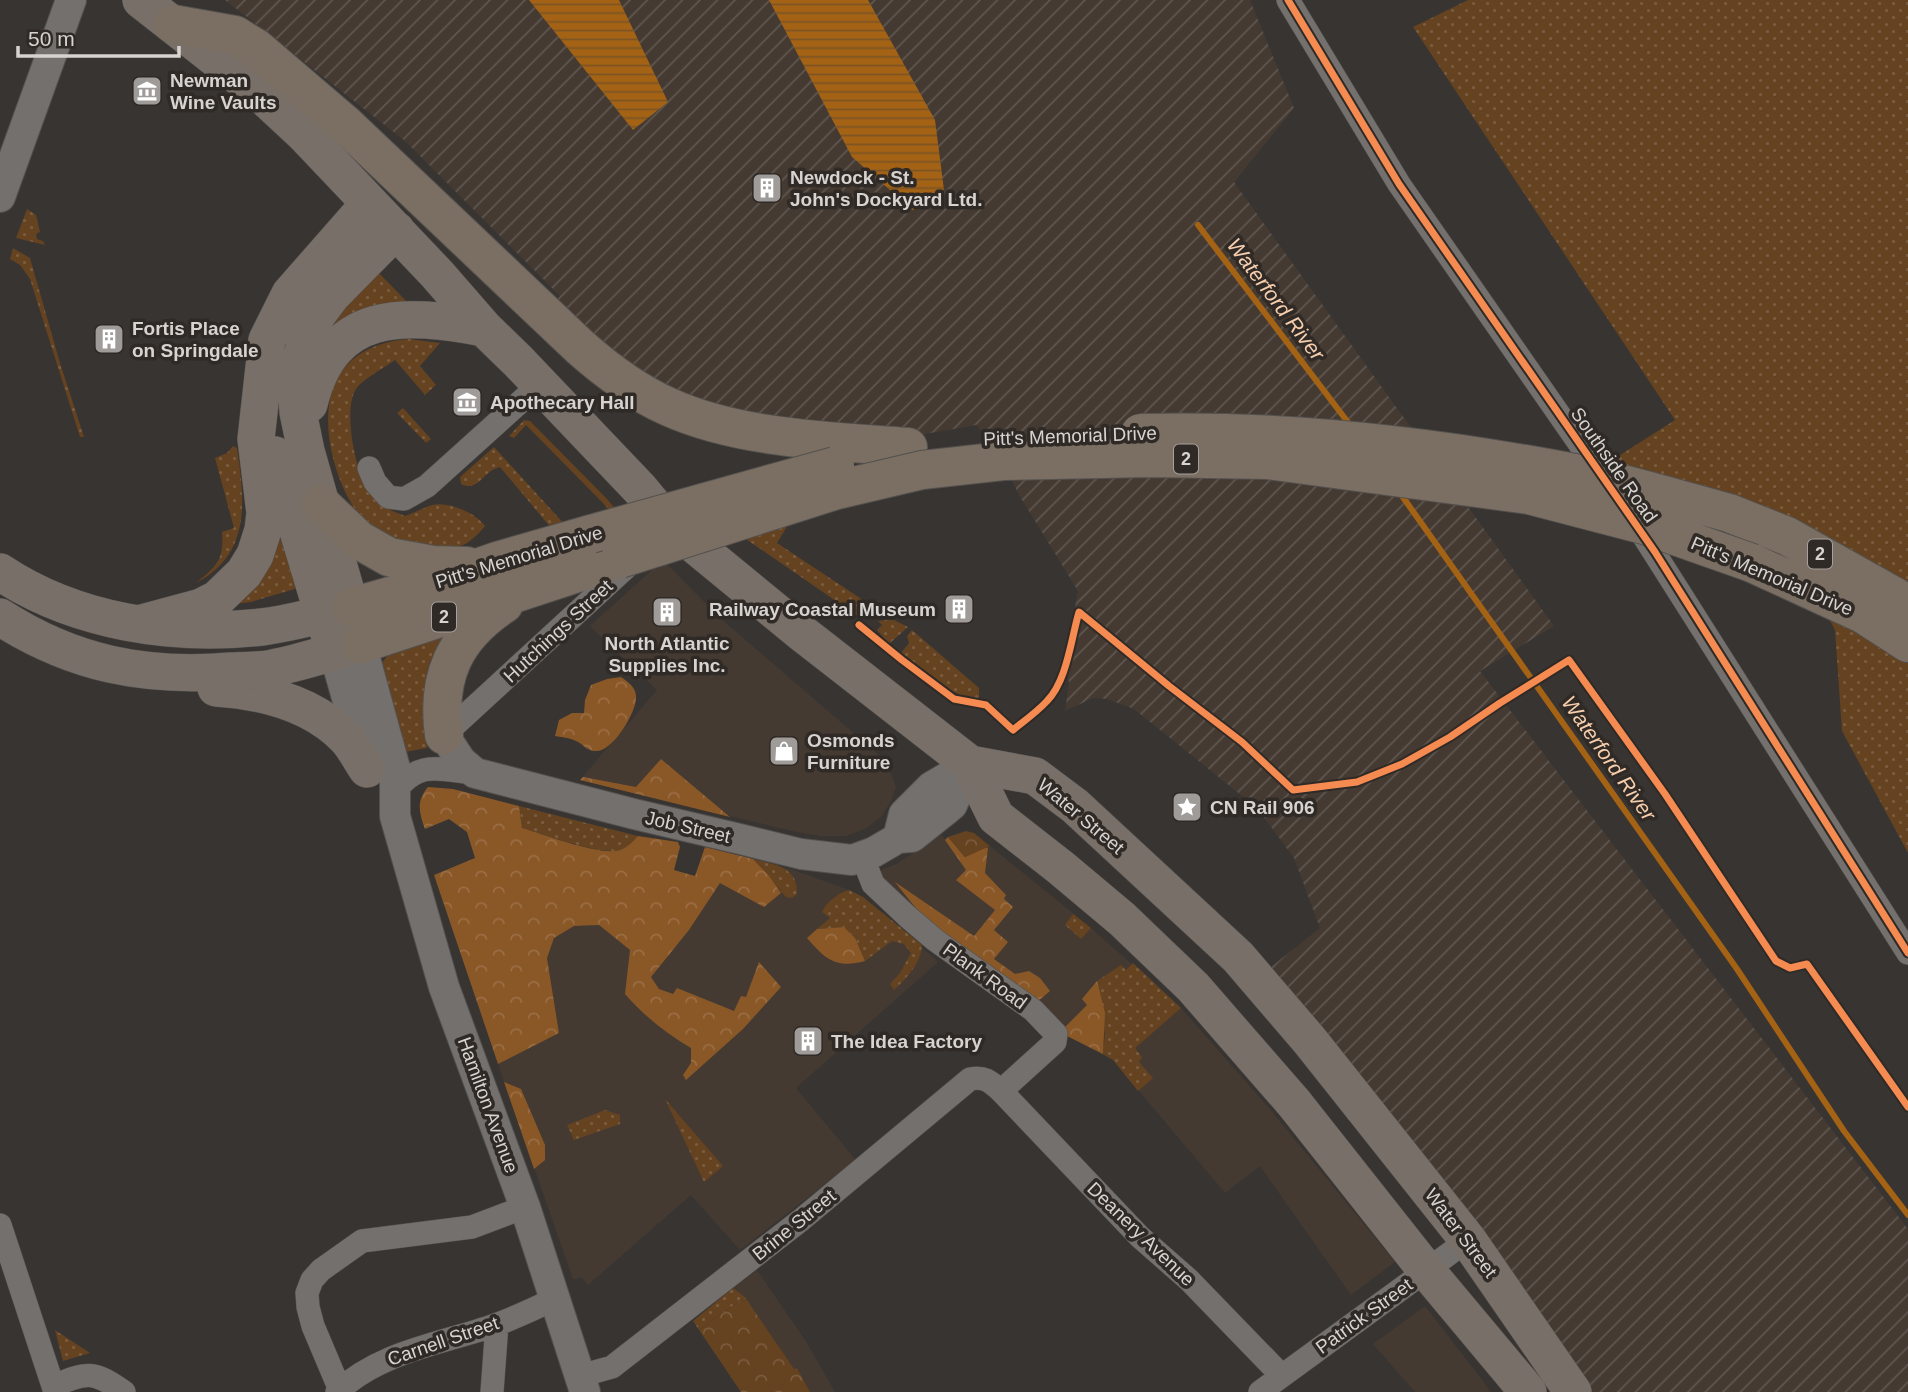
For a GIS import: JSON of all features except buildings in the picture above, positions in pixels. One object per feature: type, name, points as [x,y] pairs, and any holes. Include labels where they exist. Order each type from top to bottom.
[{"type":"highway","points":[[173,24],[235,35],[256,48],[346,125],[580,347],[609,373],[636,390],[702,420],[813,440],[908,447]]},
{"type":"highway","name":"Pitt's Memorial Drive","points":[[337,610],[426,586],[497,561],[781,479],[908,447],[1013,437],[1201,431],[1333,439],[1451,452],[1566,471],[1729,513],[1787,536],[1908,604]]},
{"type":"highway","name":"Pitt's Memorial Drive","points":[[348,648],[837,490],[922,470],[1003,461],[1110,459],[1267,460],[1529,495],[1644,525],[1752,563],[1863,614],[1908,643]]},
{"type":"highway","points":[[321,504],[359,540],[389,557],[459,568],[497,561]]},
{"type":"highway","points":[[444,735],[441,710],[444,684],[447,669],[456,652],[472,629],[486,616],[526,590]]},
{"type":"main road","points":[[141,0],[261,94],[304,134],[396,230],[484,328],[640,489],[669,524],[970,764],[996,817],[1122,919],[1193,987],[1294,1103],[1426,1270],[1528,1392]]},
{"type":"main road","points":[[138,624],[201,607],[217,599],[244,573],[255,555],[265,513],[256,439],[267,340],[277,316],[302,278],[369,204]]},
{"type":"main road","points":[[337,610],[321,504],[302,432],[296,382],[305,344],[317,316],[332,295],[396,230]]},
{"type":"main road","points":[[302,432],[321,369],[335,348],[352,334],[388,321],[417,318],[484,328]]},
{"type":"main road","points":[[0,617],[44,642],[93,659],[131,670],[165,674],[272,668],[348,648],[337,610],[275,457],[262,395]]},
{"type":"main road","points":[[0,572],[22,587],[43,596],[98,615],[138,624],[200,629],[263,627],[337,610]]},
{"type":"main road","points":[[165,674],[198,686],[257,693],[306,709],[346,738],[386,792]]},
{"type":"main road","name":"Water Street","points":[[970,764],[1035,776],[1075,806],[1233,952],[1310,1041],[1468,1240],[1573,1392]]},
{"type":"street","points":[[3,180],[71,0]]},
{"type":"street","name":"Southside Road","points":[[1288,0],[1399,184],[1655,552],[1908,953]]},
{"type":"street","points":[[369,468],[375,482],[388,496],[404,499],[426,486],[539,385]]},
{"type":"street","name":"Hutchings Street","points":[[444,735],[607,586],[669,524]]},
{"type":"street","name":"Hamilton Avenue","points":[[348,648],[395,768],[386,792],[443,987],[525,1207],[583,1384]]},
{"type":"street","points":[[444,735],[461,761],[475,773]]},
{"type":"street","points":[[863,858],[898,838],[904,814],[931,787],[970,764]]},
{"type":"street","name":"Job Street","points":[[386,792],[408,776],[431,768],[475,773],[801,853],[841,860],[863,858]]},
{"type":"street","name":"Plank Road","points":[[863,858],[873,884],[908,917],[1033,1010],[1056,1034],[1055,1042],[1001,1091]]},
{"type":"street","name":"Brine Street","points":[[583,1384],[612,1367],[801,1220],[970,1079],[979,1077],[989,1080],[1001,1091]]},
{"type":"street","name":"Deanery Avenue","points":[[1001,1091],[1140,1237],[1189,1280],[1282,1376]]},
{"type":"street","points":[[339,1391],[308,1307],[309,1286],[321,1270],[362,1241],[472,1227],[525,1207]]},
{"type":"street","points":[[0,1225],[54,1389],[88,1374],[104,1379],[124,1392]]},
{"type":"street","name":"Patrick Street","points":[[1260,1392],[1468,1240]]},
{"type":"street","name":"Carnell Street","points":[[339,1391],[366,1368],[401,1354],[497,1324],[555,1299]]},
{"type":"street","points":[[492,1392],[497,1324]]},
{"type":"shaded area","points":[[225,0],[529,0],[633,130],[667,102],[619,0],[1250,0],[1294,108],[1234,182],[1554,626],[1480,671],[1908,1229],[1908,1392],[1573,1392],[1256,979],[1320,928],[1294,858],[1257,808],[1134,709],[1107,699],[1093,698],[1065,711],[1069,683],[1065,661],[1078,591],[1019,495],[997,450],[976,425],[830,451],[639,376],[553,303],[560,296],[405,141]]},
{"type":"shaded area","points":[[529,0],[619,0],[668,102],[633,130]]},
{"type":"shaded area","points":[[769,0],[868,0],[935,120],[944,190],[913,210],[852,157]]},
{"type":"shaded area","points":[[663,560],[720,618],[878,754],[896,787],[882,816],[865,829],[846,836],[821,836],[580,780],[657,690],[590,626]]},
{"type":"shaded area","points":[[941,835],[945,839],[948,837],[965,857],[990,846],[1091,928],[1181,1008],[1269,1108],[1395,1262],[1351,1295],[1260,1166],[1225,1193],[1113,1060],[1065,1035],[875,873],[898,863]]},
{"type":"shaded area","points":[[738,855],[794,870],[863,897],[938,962],[796,1088],[856,1160],[740,1250],[691,1195],[588,1285],[582,1278],[573,1279],[498,1064],[559,1033],[547,958],[554,938],[574,926],[599,925],[630,950],[651,977],[689,930]]},
{"type":"shaded area","points":[[757,1270],[807,1343],[835,1392],[810,1392],[797,1368],[794,1370],[745,1297],[733,1288]]},
{"type":"shaded area","points":[[1425,1306],[1490,1392],[1415,1392],[1373,1344]]},
{"type":"green space","points":[[1468,0],[1908,0],[1908,853],[1842,731],[1835,630],[1772,510],[1606,464],[1675,420],[1413,27]]},
{"type":"green space","points":[[27,209],[36,215],[40,232],[36,234],[37,239],[45,245],[16,238]]},
{"type":"green space","points":[[13,248],[30,258],[84,437],[80,437],[30,279],[20,265],[10,259]]},
{"type":"green space","points":[[378,272],[410,305],[327,331],[347,304]]},
{"type":"green space","points":[[408,339],[440,343],[420,366],[436,385],[425,395],[395,360],[359,385],[352,399],[350,412],[356,460],[373,497],[388,508],[405,516],[439,504],[453,506],[481,521],[485,526],[472,539],[454,548],[397,546],[363,520],[343,486],[330,444],[330,401],[335,382],[346,366],[359,354],[375,346]]},
{"type":"green space","points":[[403,408],[431,439],[426,443],[397,413]]},
{"type":"green space","points":[[524,420],[530,421],[607,499],[635,532],[628,532],[526,425],[514,438],[509,436]]},
{"type":"green space","points":[[233,446],[237,448],[242,488],[240,525],[227,557],[214,571],[196,583],[218,562],[222,549],[222,532],[234,528],[215,458],[227,453]]},
{"type":"green space","points":[[494,447],[597,560],[588,572],[500,467],[472,486],[461,484],[460,477]]},
{"type":"green space","points":[[789,523],[777,543],[872,606],[870,613],[859,617],[743,537]]},
{"type":"green space","points":[[280,538],[298,588],[251,602],[228,605]]},
{"type":"green space","points":[[894,620],[908,627],[889,644],[877,630],[882,625],[878,621]]},
{"type":"green space","points":[[912,630],[979,688],[979,698],[976,700],[955,693],[900,654],[909,643],[907,636]]},
{"type":"green space","points":[[446,631],[431,661],[425,686],[427,748],[400,753],[381,674],[382,663],[388,655]]},
{"type":"green space","points":[[621,677],[635,691],[635,705],[628,722],[609,746],[592,751],[574,740],[555,736],[559,720],[572,713],[584,713],[585,700],[591,685]]},
{"type":"green space","points":[[661,759],[730,817],[580,780],[583,777],[636,787]]},
{"type":"green space","points":[[428,787],[453,789],[519,806],[522,828],[594,849],[618,851],[638,836],[678,842],[680,847],[674,870],[695,876],[705,847],[753,859],[781,893],[764,907],[720,883],[689,930],[651,977],[659,989],[673,994],[677,988],[734,1011],[741,996],[746,997],[759,962],[781,987],[743,1029],[686,1080],[683,1075],[691,1063],[691,1048],[656,1024],[625,994],[630,950],[599,925],[574,926],[554,938],[547,958],[559,1033],[498,1064],[434,875],[475,858],[467,832],[449,819],[425,829],[420,807]]},
{"type":"green space","points":[[519,806],[638,836],[618,851],[581,846],[522,828]]},
{"type":"green space","points":[[966,831],[974,833],[990,846],[965,857],[948,837]]},
{"type":"green space","points":[[948,837],[965,857],[988,848],[985,873],[1006,895],[1004,899],[1013,907],[994,930],[1008,942],[994,959],[1015,974],[1029,971],[1040,978],[1050,991],[1036,1003],[964,950],[918,911],[895,882],[974,936],[995,910],[956,880],[966,870],[945,840]]},
{"type":"green space","points":[[753,859],[784,868],[794,878],[797,894],[792,898],[786,897]]},
{"type":"green space","points":[[849,890],[863,897],[922,945],[916,964],[894,990],[890,984],[900,973],[911,953],[904,944],[892,941],[865,961],[855,938],[844,927],[817,929],[830,918],[822,912],[826,905],[837,895]]},
{"type":"green space","points":[[1073,914],[1091,928],[1081,939],[1065,925]]},
{"type":"green space","points":[[844,927],[855,938],[865,961],[839,963],[826,957],[807,938],[817,929]]},
{"type":"green space","points":[[1133,963],[1181,1008],[1135,1048],[1142,1057],[1139,1062],[1153,1078],[1138,1091],[1113,1060],[1103,1054],[1105,1034],[1097,981],[1121,965],[1126,970]]},
{"type":"green space","points":[[1097,981],[1105,1013],[1103,1054],[1065,1035],[1062,1030],[1087,1005],[1082,999]]},
{"type":"green space","points":[[504,1082],[521,1089],[545,1145],[545,1160],[534,1169]]},
{"type":"green space","points":[[665,1099],[723,1166],[704,1182]]},
{"type":"green space","points":[[605,1110],[620,1115],[620,1124],[574,1140],[567,1125]]},
{"type":"green space","points":[[733,1288],[745,1297],[699,1330],[693,1321]]},
{"type":"green space","points":[[745,1297],[794,1369],[797,1368],[810,1392],[741,1392],[699,1330]]},
{"type":"green space","points":[[55,1330],[90,1353],[63,1361]]},
{"type":"waterway","name":"Waterford River","points":[[1198,225],[1350,425]]},
{"type":"waterway","name":"Waterford River","points":[[1400,493],[1737,969],[1844,1131],[1908,1215]]},
{"type":"cycle path","points":[[1288,0],[1399,184],[1655,552],[1908,953]]},
{"type":"cycle path","points":[[859,625],[954,699],[986,705],[1013,730],[1054,693],[1064,671],[1079,612],[1242,742],[1293,790],[1357,782],[1402,764],[1450,737],[1569,660],[1665,794],[1776,961],[1790,968],[1807,964],[1908,1107]]},
{"type":"place","name":"Newman Wine Vaults","points":[[147,91]]},
{"type":"place","name":"Newdock - St. John's Dockyard Ltd.","points":[[767,188]]},
{"type":"place","name":"Fortis Place on Springdale","points":[[109,339]]},
{"type":"place","name":"Apothecary Hall","points":[[467,402]]},
{"type":"place","name":"Railway Coastal Museum","points":[[959,609]]},
{"type":"place","name":"North Atlantic Supplies Inc.","points":[[667,612]]},
{"type":"place","name":"Osmonds Furniture","points":[[784,751]]},
{"type":"place","name":"CN Rail 906","points":[[1187,807]]},
{"type":"place","name":"The Idea Factory","points":[[808,1041]]}]
